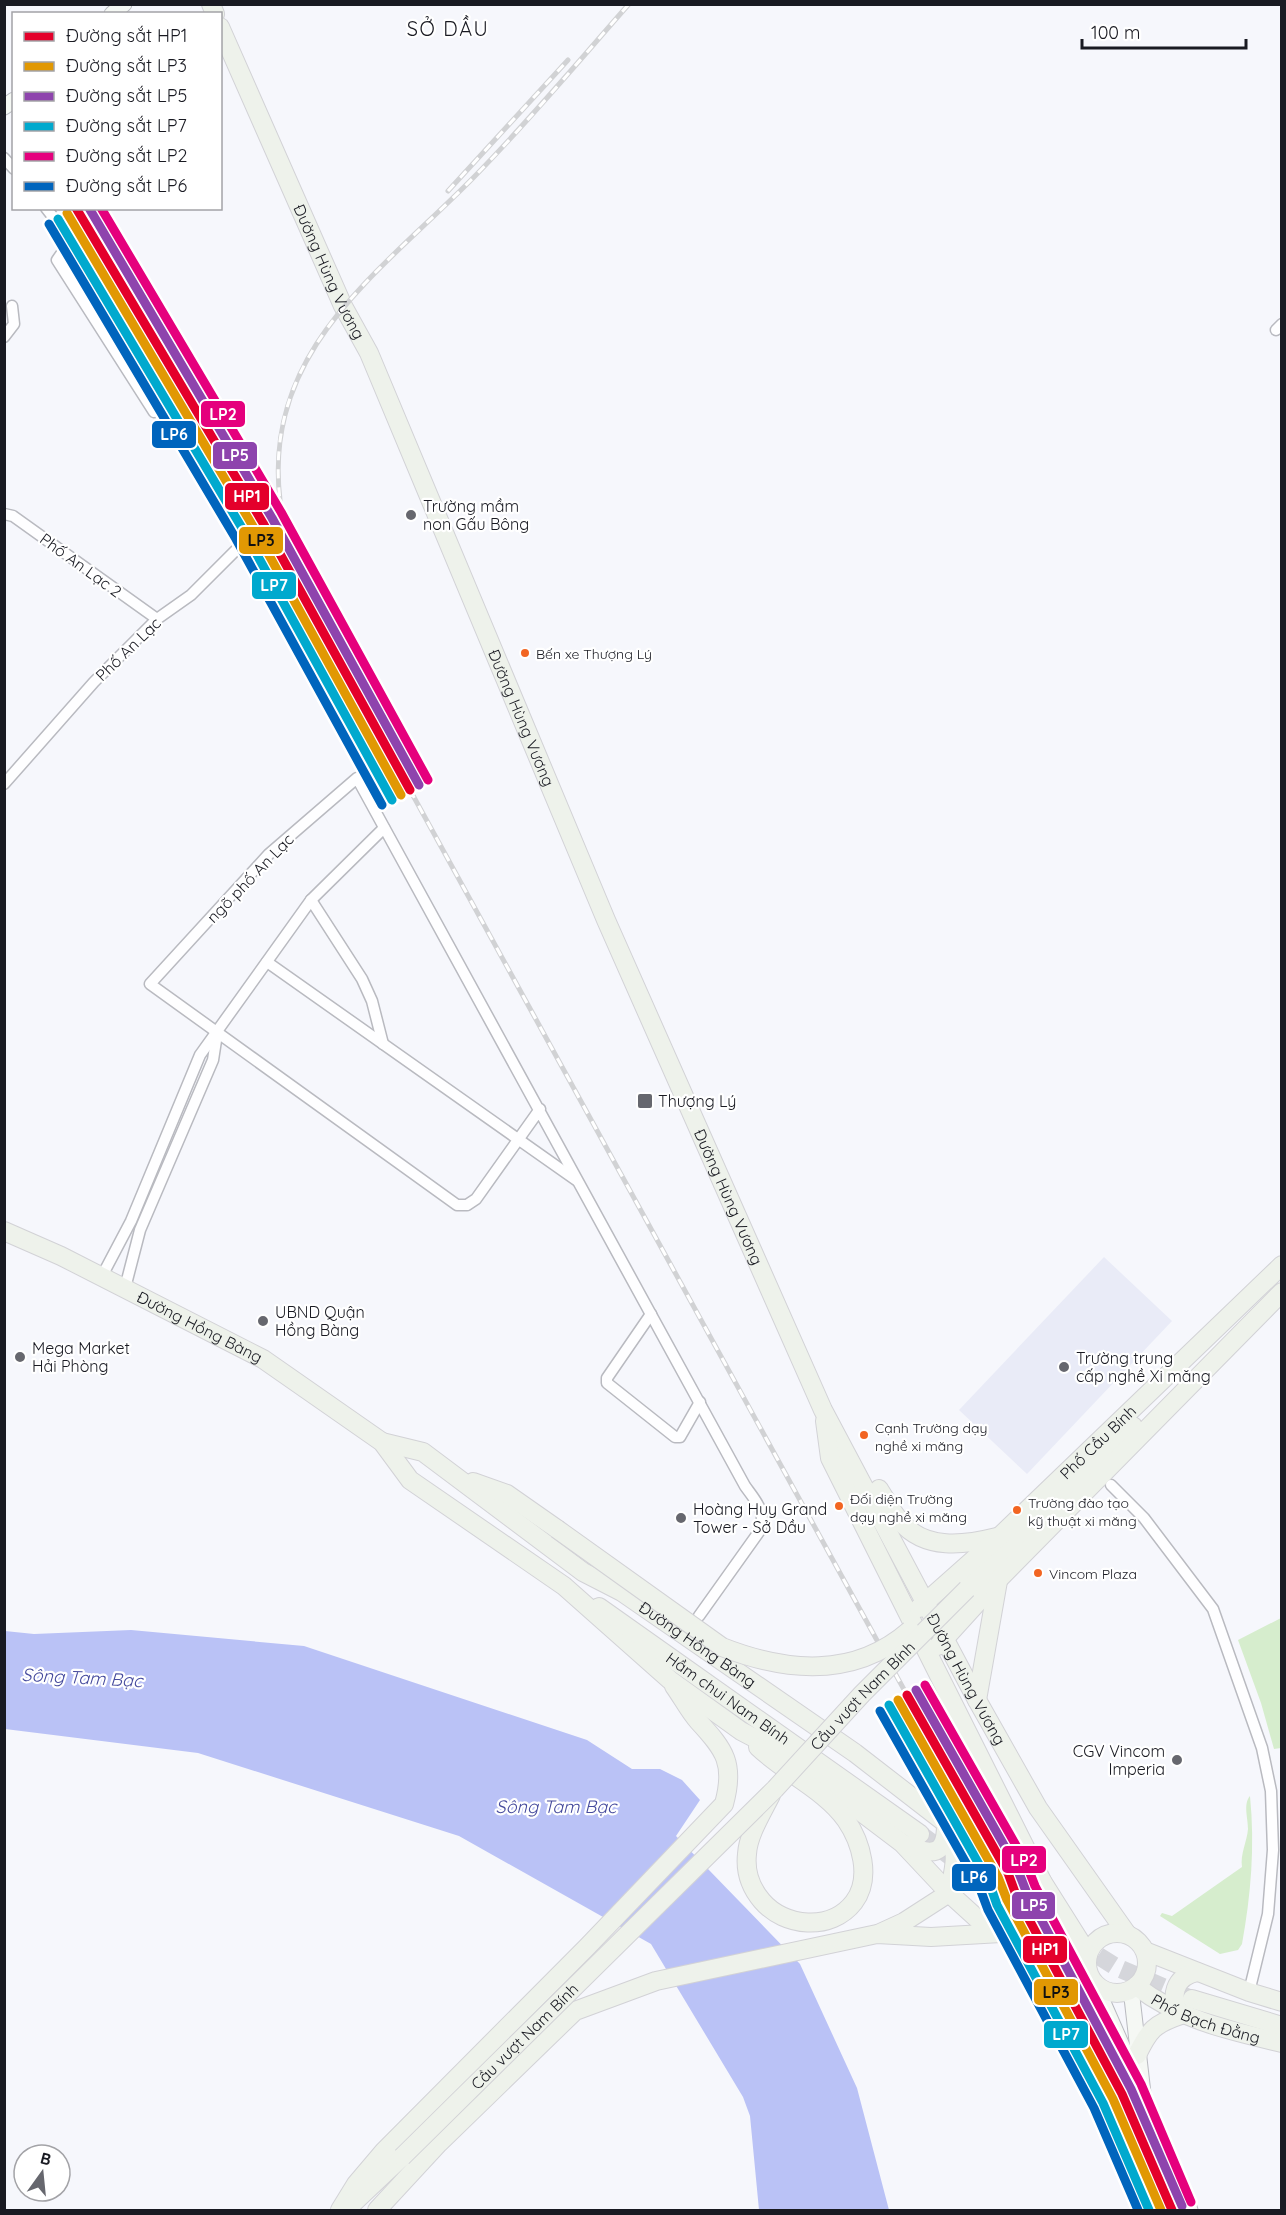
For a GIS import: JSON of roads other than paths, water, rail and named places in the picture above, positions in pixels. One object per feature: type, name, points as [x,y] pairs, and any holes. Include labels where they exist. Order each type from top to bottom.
[{"type":"main road","name":"Đường Hùng Vương","points":[[222,32],[343,306],[369,354],[606,920],[824,1410],[977,1700],[1038,1808],[1127,1934]]},
{"type":"main road","name":"Đường Hồng Bàng","points":[[4,1231],[102,1276],[263,1359],[382,1442],[410,1480],[564,1586],[670,1680],[741,1731],[783,1754],[902,1843],[949,1893],[982,1923],[1087,1959]]},
{"type":"main road","name":"Phố Cầu Bính","points":[[911,1617],[999,1537],[1281,1265]]},
{"type":"main road","name":"Phố Cầu Bính","points":[[928,1654],[946,1639],[999,1580],[1281,1292]]},
{"type":"main road","name":"Cầu vượt Nam Bính","points":[[1196,1365],[1220,1324]]},
{"type":"main road","name":"Cầu vượt Nam Bính","points":[[346,2211],[775,1788],[862,1694],[967,1588],[1196,1365],[1241,1332]]},
{"type":"main road","name":"Đường Hùng Vương","points":[[824,1410],[830,1458],[1042,1881],[1087,1959]]},
{"type":"main road","name":"Đường Hồng Bàng","points":[[382,1442],[423,1452],[583,1572],[622,1592],[855,1753],[970,1842],[1004,1890],[1016,1895],[1042,1881]]},
{"type":"main road","points":[[854,1465],[878,1488],[900,1522],[916,1534],[956,1546],[999,1537]]},
{"type":"main road","points":[[458,1477],[507,1494],[722,1647],[782,1666],[810,1669],[873,1654],[891,1647],[936,1609],[967,1588]]},
{"type":"main road","name":"Hầm chui Nam Bính","points":[[564,1586],[613,1616],[923,1829],[614,1601],[583,1572]]},
{"type":"main road","points":[[956,1711],[977,1700],[999,1580]]},
{"type":"main road","points":[[339,2211],[356,2184],[384,2151],[587,1947],[724,1804],[729,1786],[727,1762],[722,1746],[696,1720],[670,1680]]},
{"type":"main road","name":"Cầu vượt Nam Bính","points":[[741,1731],[775,1764],[835,1807],[846,1820],[860,1848],[863,1864],[862,1880],[855,1901],[840,1915],[804,1923],[788,1921],[768,1908],[750,1884],[746,1852],[759,1818],[775,1788]]},
{"type":"main road","points":[[902,1843],[922,1852],[932,1853],[944,1844],[946,1825]]},
{"type":"main road","points":[[575,2011],[656,1981],[877,1934],[904,1922],[949,1893],[956,1847],[946,1825]]},
{"type":"main road","points":[[1190,2211],[1094,1982],[1087,1959],[1096,1940],[1111,1933],[1127,1934],[1144,1951],[1195,1986],[1281,2026]]},
{"type":"main road","points":[[877,1934],[931,1937],[1011,1934],[1149,2211]]},
{"type":"main road","points":[[1094,1982],[1107,1991],[1124,1992],[1133,1988],[1146,1968],[1144,1951]]},
{"type":"main road","points":[[1137,2055],[1147,2034],[1158,2023],[1181,2015],[1174,2005],[1174,1992],[1185,1975],[1195,1986],[1281,2017]]},
{"type":"main road","points":[[377,2211],[439,2143],[575,2011],[581,1997],[579,1984],[571,1980],[549,1984]]},
{"type":"main road","points":[[1195,1986],[1249,1992],[1281,2002]]},
{"type":"main road","points":[[1133,1988],[1141,2090]]},
{"type":"main road","name":"Phố Bạch Đằng","points":[[1133,1988],[1181,2015],[1281,2043]]},
{"type":"main road","name":"Cầu vượt Nam Bính","points":[[364,2211],[402,2157]]},
{"type":"street","points":[[48,210],[71,240],[57,260],[154,412]]},
{"type":"street","points":[[4,337],[14,324],[12,306]]},
{"type":"street","name":"Phố An Lạc 2","points":[[4,514],[14,516],[157,619]]},
{"type":"street","name":"Phố An Lạc","points":[[4,784],[94,682],[157,619],[191,595],[262,523]]},
{"type":"street","name":"ngõ phố An Lạc","points":[[217,1034],[150,984],[269,854],[357,778],[384,828]]},
{"type":"street","points":[[102,1276],[131,1221],[200,1055],[311,900],[384,828],[540,1109],[577,1181],[761,1509],[763,1521],[761,1529],[699,1616]]},
{"type":"street","points":[[311,900],[362,979],[372,1001],[384,1044]]},
{"type":"street","points":[[267,962],[577,1181]]},
{"type":"street","points":[[217,1034],[457,1205],[467,1205],[476,1199],[540,1109]]},
{"type":"street","points":[[125,1288],[140,1230],[213,1060],[217,1034]]},
{"type":"street","points":[[651,1314],[607,1378],[607,1383],[675,1437],[680,1437],[700,1402]]},
{"type":"street","points":[[1111,1485],[1144,1518],[1213,1610],[1276,1790],[1268,1914],[1249,1992]]},
{"type":"water","name":"Sông Tam Bạc","points":[[131,1630],[304,1646],[587,1740],[632,1769],[660,1769],[682,1780],[700,1800],[676,1836],[800,1964],[857,2088],[889,2210],[759,2210],[750,2116],[743,2097],[651,1944],[459,1836],[198,1753],[5,1729],[5,1631],[34,1634]]},
{"type":"tunnel","points":[[920,1834],[1007,1898],[1116,1967],[1189,1998]]},
{"type":"railway","points":[[312,599],[288,538],[282,513],[279,447],[290,399],[309,356],[335,318],[367,281],[494,156],[629,4]]},
{"type":"railway","points":[[448,191],[568,60]]},
{"type":"railway","points":[[410,790],[907,1695]]},
{"type":"rail line","name":"HP1","points":[[77,210],[263,523],[410,790]]},
{"type":"rail line","name":"LP5","points":[[90,210],[272,518],[419,785]]},
{"type":"rail line","name":"LP2","points":[[102,210],[281,512],[428,780]]},
{"type":"rail line","name":"LP3","points":[[67,213],[254,528],[401,795]]},
{"type":"rail line","name":"LP7","points":[[58,219],[245,533],[392,800]]},
{"type":"rail line","name":"LP6","points":[[49,224],[236,539],[382,805]]},
{"type":"rail line","name":"LP2","points":[[925,1685],[1026,1863],[1035,1886],[1141,2084],[1191,2202]]},
{"type":"rail line","name":"LP5","points":[[916,1690],[1017,1868],[1026,1891],[1131,2089],[1182,2206]]},
{"type":"rail line","name":"HP1","points":[[907,1695],[1008,1873],[1016,1895],[1122,2094],[1172,2210]]},
{"type":"rail line","name":"LP3","points":[[898,1700],[998,1877],[1007,1900],[1113,2099],[1161,2210]]},
{"type":"rail line","name":"LP7","points":[[889,1705],[989,1882],[997,1905],[1103,2103],[1149,2210]]},
{"type":"rail line","name":"LP6","points":[[880,1711],[979,1886],[988,1910],[1094,2108],[1138,2210]]},
{"type":"place","name":"Trường mầm non Gấu Bông","points":[[411,515]]},
{"type":"place","name":"Bến xe Thượng Lý","points":[[525,653]]},
{"type":"place","name":"Thượng Lý","points":[[645,1101]]},
{"type":"place","name":"UBND Quận Hồng Bàng","points":[[263,1321]]},
{"type":"place","name":"Mega Market Hải Phòng","points":[[20,1357]]},
{"type":"place","name":"Trường trung cấp nghề Xi măng","points":[[1064,1367]]},
{"type":"place","name":"Cạnh Trường dạy nghề xi măng","points":[[864,1435]]},
{"type":"place","name":"Đối diện Trường dạy nghề xi măng","points":[[839,1506]]},
{"type":"place","name":"Trường đào tạo kỹ thuật xi măng","points":[[1017,1510]]},
{"type":"place","name":"Hoàng Huy Grand Tower - Sở Dầu","points":[[681,1518]]},
{"type":"place","name":"Vincom Plaza","points":[[1038,1573]]},
{"type":"place","name":"CGV Vincom Imperia","points":[[1177,1760]]},
{"type":"district","name":"SỞ DẦU","points":[[448,29]]}]
